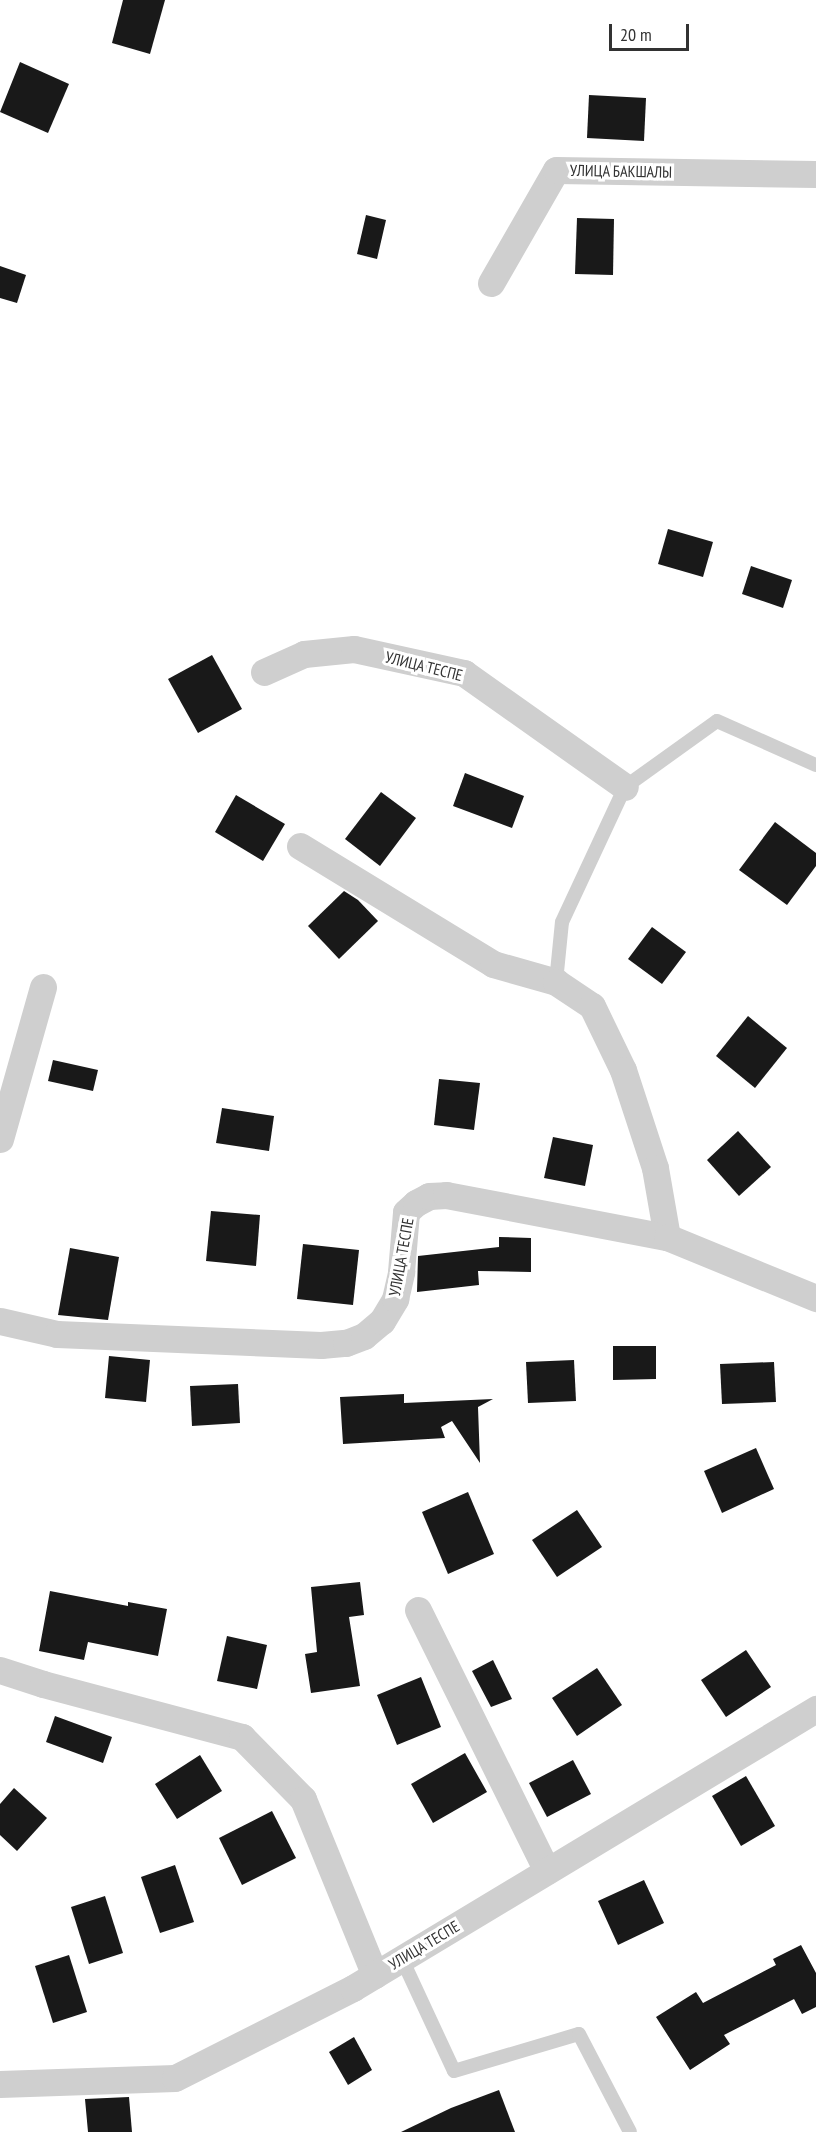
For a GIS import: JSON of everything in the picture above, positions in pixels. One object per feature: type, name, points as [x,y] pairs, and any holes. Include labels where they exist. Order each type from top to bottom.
[{"type":"street","name":"УЛИЦА БАКШАЛЫ","points":[[491,283],[556,170],[816,174]]},
{"type":"street","name":"УЛИЦА ТЕСПЕ","points":[[264,672],[304,654],[354,650],[464,673],[625,787]]},
{"type":"street","points":[[300,846],[493,964],[556,982],[592,1006],[623,1070],[655,1168],[668,1237]]},
{"type":"street","points":[[0,1139],[43,987]]},
{"type":"street","name":"УЛИЦА ТЕСПЕ","points":[[0,1321],[68,1335],[321,1345],[346,1343],[364,1336],[382,1321],[395,1299],[401,1272],[406,1212],[429,1196],[446,1195],[668,1237],[816,1298]]},
{"type":"street","points":[[418,1610],[547,1871]]},
{"type":"street","points":[[0,1670],[43,1684],[242,1737],[303,1799],[375,1975]]},
{"type":"street","name":"УЛИЦА ТЕСПЕ","points":[[0,2084],[175,2078],[375,1975],[816,1709]]},
{"type":"lane","points":[[556,982],[562,922],[625,787],[717,721],[816,765]]},
{"type":"lane","points":[[402,1959],[454,2071],[579,2034],[630,2132]]},
{"type":"building","points":[[123,0],[165,0],[150,54],[112,43]]},
{"type":"building","points":[[20,62],[69,84],[48,133],[0,112]]},
{"type":"building","points":[[589,95],[646,98],[644,141],[587,138]]},
{"type":"building","points":[[366,215],[386,220],[377,259],[357,254]]},
{"type":"building","points":[[577,218],[614,219],[613,275],[575,274]]},
{"type":"building","points":[[0,266],[26,275],[17,303],[0,298]]},
{"type":"building","points":[[668,529],[713,542],[703,577],[658,564]]},
{"type":"building","points":[[751,566],[792,580],[783,608],[742,594]]},
{"type":"building","points":[[212,655],[242,709],[198,733],[168,679]]},
{"type":"building","points":[[465,773],[524,796],[512,828],[453,806]]},
{"type":"building","points":[[381,792],[416,818],[380,866],[345,839]]},
{"type":"building","points":[[236,795],[285,824],[263,861],[215,832]]},
{"type":"building","points":[[775,822],[816,853],[816,866],[787,905],[739,870]]},
{"type":"building","points":[[344,891],[358,900],[378,921],[339,959],[308,926]]},
{"type":"building","points":[[652,927],[686,952],[662,984],[628,959]]},
{"type":"building","points":[[748,1016],[787,1048],[755,1088],[716,1056]]},
{"type":"building","points":[[53,1060],[98,1070],[93,1091],[48,1081]]},
{"type":"building","points":[[439,1079],[480,1083],[474,1130],[434,1125]]},
{"type":"building","points":[[222,1108],[274,1116],[269,1151],[216,1143]]},
{"type":"building","points":[[738,1131],[771,1167],[739,1196],[707,1160]]},
{"type":"building","points":[[553,1137],[593,1145],[585,1186],[544,1178]]},
{"type":"building","points":[[211,1211],[260,1215],[256,1266],[206,1261]]},
{"type":"building","points":[[499,1237],[531,1238],[531,1272],[478,1271],[479,1285],[417,1292],[418,1256],[499,1247]]},
{"type":"building","points":[[303,1244],[359,1250],[353,1305],[297,1299]]},
{"type":"building","points":[[70,1248],[119,1257],[108,1320],[58,1315]]},
{"type":"building","points":[[613,1346],[656,1346],[656,1379],[613,1380]]},
{"type":"building","points":[[109,1356],[150,1360],[146,1402],[105,1398]]},
{"type":"building","points":[[574,1360],[576,1401],[528,1403],[526,1362]]},
{"type":"building","points":[[774,1362],[776,1402],[722,1404],[720,1364]]},
{"type":"building","points":[[238,1384],[240,1423],[192,1426],[190,1386]]},
{"type":"building","points":[[404,1394],[404,1403],[493,1399],[478,1407],[480,1463],[452,1421],[441,1427],[445,1438],[343,1444],[340,1397]]},
{"type":"building","points":[[756,1448],[774,1489],[722,1513],[704,1471]]},
{"type":"building","points":[[468,1492],[494,1554],[448,1574],[422,1512]]},
{"type":"building","points":[[577,1510],[602,1547],[557,1577],[532,1540]]},
{"type":"building","points":[[360,1582],[364,1615],[349,1617],[360,1686],[311,1693],[305,1654],[317,1652],[311,1587]]},
{"type":"building","points":[[50,1591],[128,1606],[128,1602],[167,1609],[158,1656],[88,1642],[84,1660],[39,1651]]},
{"type":"building","points":[[227,1636],[267,1645],[257,1689],[217,1681]]},
{"type":"building","points":[[746,1650],[771,1687],[726,1717],[701,1680]]},
{"type":"building","points":[[493,1660],[512,1699],[491,1707],[472,1671]]},
{"type":"building","points":[[597,1668],[622,1705],[577,1736],[552,1698]]},
{"type":"building","points":[[421,1677],[441,1727],[397,1745],[377,1695]]},
{"type":"building","points":[[55,1716],[112,1737],[103,1763],[46,1742]]},
{"type":"building","points":[[465,1753],[487,1792],[433,1823],[411,1784]]},
{"type":"building","points":[[200,1755],[222,1791],[177,1819],[155,1784]]},
{"type":"building","points":[[573,1760],[591,1794],[547,1817],[529,1783]]},
{"type":"building","points":[[746,1776],[775,1826],[741,1846],[712,1796]]},
{"type":"building","points":[[14,1788],[47,1818],[17,1851],[0,1835],[0,1804]]},
{"type":"building","points":[[272,1811],[296,1858],[242,1885],[219,1838]]},
{"type":"building","points":[[175,1865],[194,1922],[160,1933],[141,1877]]},
{"type":"building","points":[[644,1880],[664,1923],[618,1945],[598,1901]]},
{"type":"building","points":[[105,1896],[123,1953],[89,1964],[71,1907]]},
{"type":"building","points":[[801,1945],[816,1973],[816,2007],[802,2014],[794,1999],[724,2035],[730,2044],[690,2070],[656,2017],[696,1992],[703,2003],[776,1965],[773,1959]]},
{"type":"building","points":[[69,1955],[87,2012],[53,2023],[35,1966]]},
{"type":"building","points":[[354,2037],[372,2070],[348,2085],[329,2052]]},
{"type":"building","points":[[499,2090],[515,2132],[401,2132],[451,2108]]},
{"type":"building","points":[[129,2097],[132,2132],[88,2132],[85,2099]]}]
